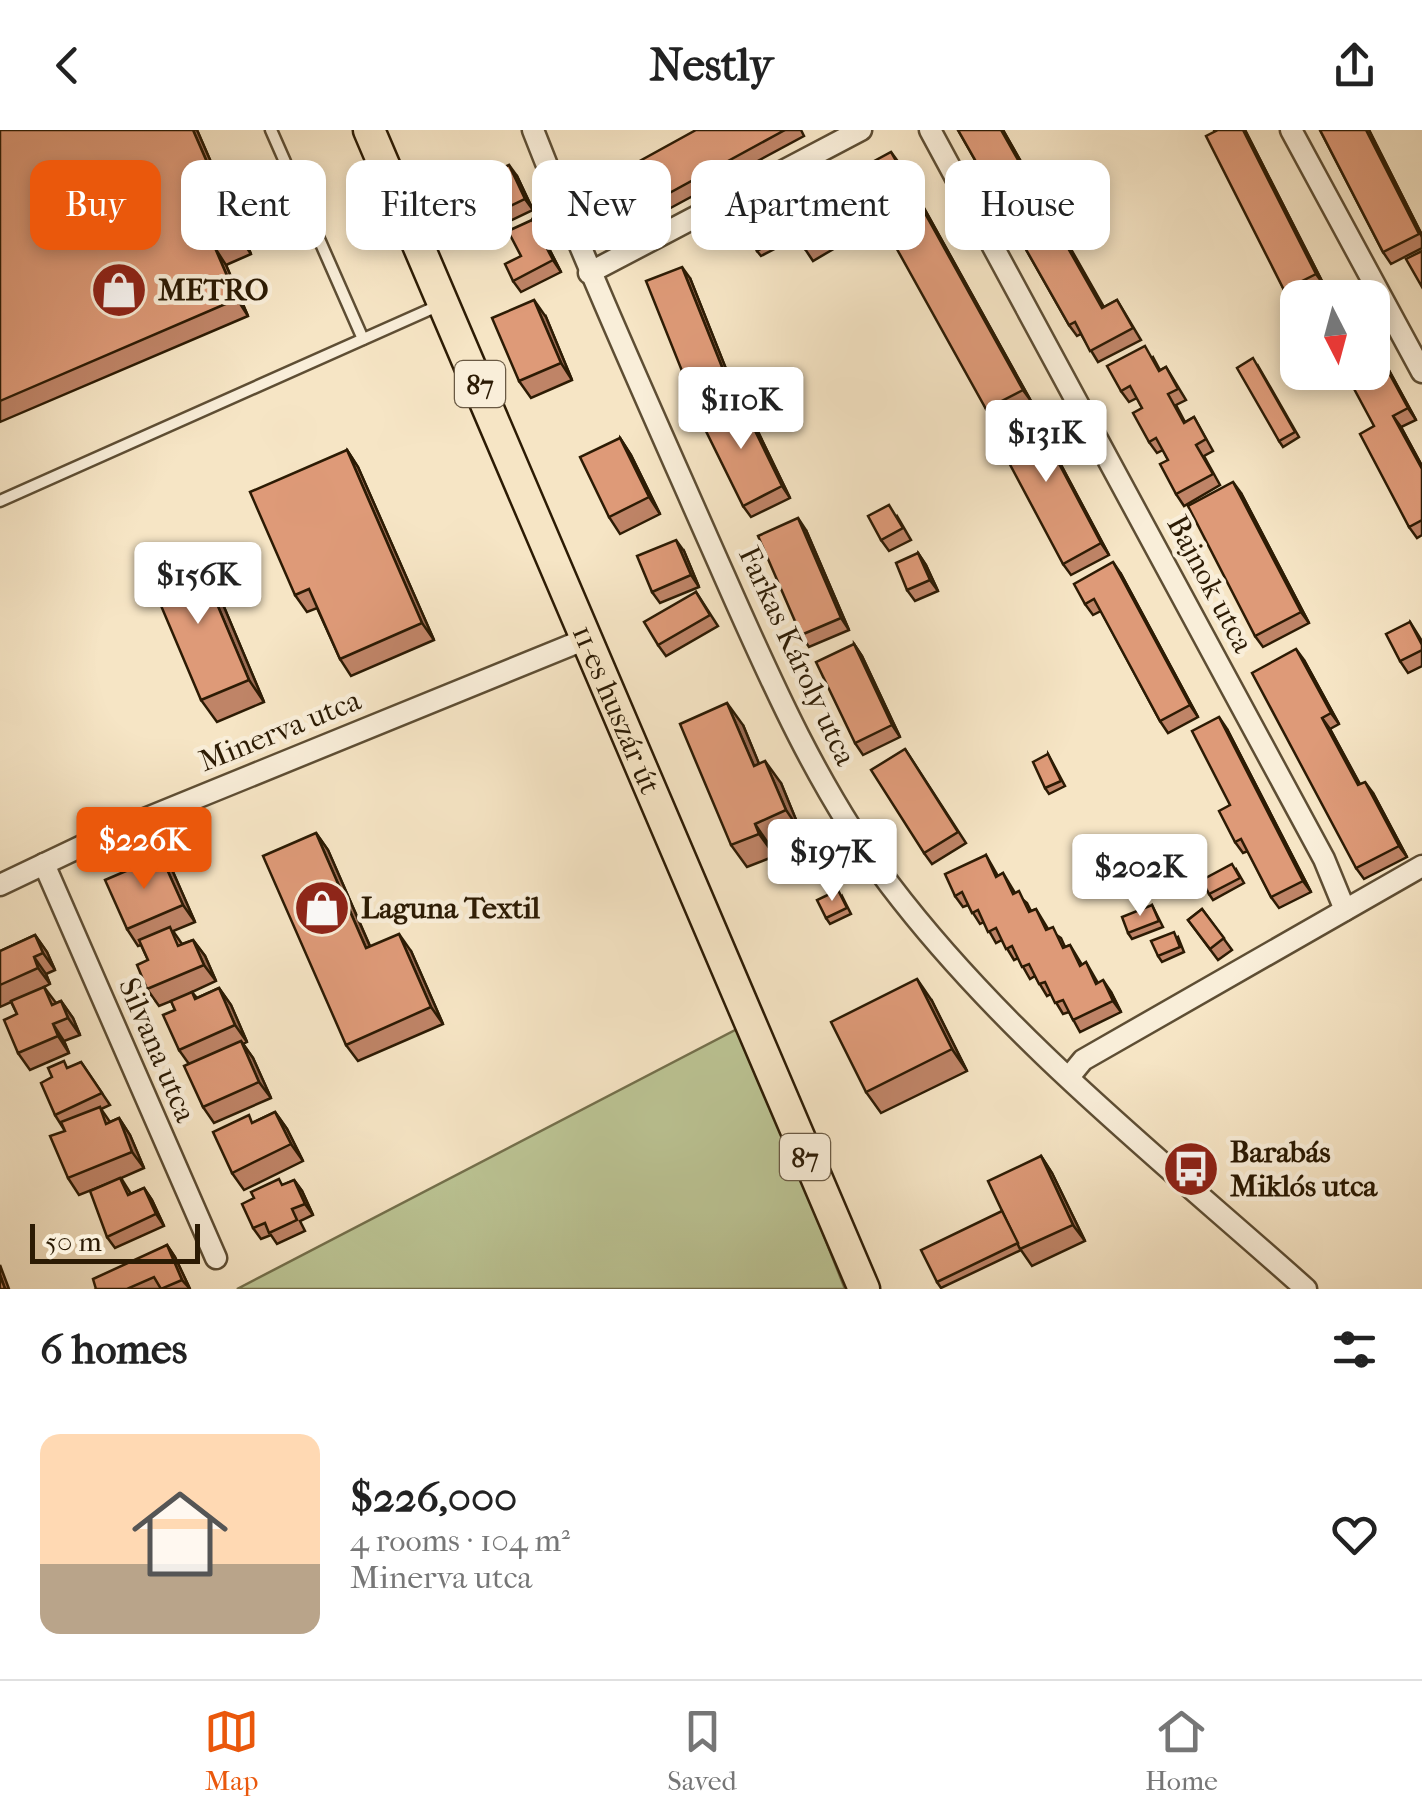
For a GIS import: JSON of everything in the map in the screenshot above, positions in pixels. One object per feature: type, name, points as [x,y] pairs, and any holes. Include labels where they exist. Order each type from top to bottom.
[{"type":"main road","name":"11-es huszár út","points":[[369,130],[446,302],[864,1289]]},
{"type":"street","name":"Farkas Károly utca","points":[[533,130],[590,273],[767,670],[827,789],[890,884],[1022,1034],[1306,1289]]},
{"type":"street","points":[[590,273],[861,130]]},
{"type":"street","name":"Bajnok utca","points":[[930,130],[1324,858],[1344,910]]},
{"type":"street","points":[[1291,130],[1422,372]]},
{"type":"street","name":"Minerva utca","points":[[0,886],[121,828],[586,639]]},
{"type":"street","name":"Silvana utca","points":[[44,864],[216,1258]]},
{"type":"street","points":[[1070,1077],[1084,1060],[1422,866]]},
{"type":"lane","points":[[271,130],[364,339]]},
{"type":"lane","points":[[0,501],[446,302]]},
{"type":"green space","points":[[741,1027],[845,1289],[237,1289]]},
{"type":"building","name":"METRO","points":[[0,130],[193,130],[206,160],[181,160],[181,250],[216,250],[237,299],[0,401]]},
{"type":"building","points":[[696,130],[785,130],[730,160],[691,160],[691,181],[671,192],[671,160],[642,160]]},
{"type":"building","points":[[958,130],[1001,130],[1018,160],[975,160]]},
{"type":"building","points":[[1218,130],[1243,130],[1316,274],[1304,280],[1280,282],[1206,136]]},
{"type":"building","points":[[1320,130],[1366,130],[1419,234],[1383,252]]},
{"type":"building","points":[[891,152],[895,160],[876,160]]},
{"type":"building","points":[[512,171],[525,199],[512,205]]},
{"type":"building","points":[[925,213],[1023,390],[986,409],[897,250],[925,250]]},
{"type":"building","points":[[532,220],[532,250],[548,250],[553,260],[513,281],[505,264],[521,256],[512,239],[512,229]]},
{"type":"building","points":[[1026,250],[1069,250],[1102,308],[1117,300],[1133,328],[1090,351],[1075,322],[1069,325]]},
{"type":"building","points":[[1422,251],[1422,287],[1406,259]]},
{"type":"building","points":[[682,267],[724,372],[688,386],[646,281]]},
{"type":"building","points":[[534,300],[561,363],[519,381],[492,318]]},
{"type":"building","points":[[1145,346],[1159,371],[1166,367],[1178,389],[1168,394],[1184,423],[1194,417],[1206,439],[1196,445],[1213,474],[1176,494],[1160,464],[1168,460],[1156,438],[1149,442],[1133,413],[1142,408],[1130,386],[1121,391],[1107,366]]},
{"type":"building","points":[[1253,358],[1295,432],[1279,441],[1237,368]]},
{"type":"building","points":[[1390,375],[1408,408],[1393,416],[1422,469],[1422,520],[1409,527],[1360,434],[1374,426],[1355,390],[1390,390]]},
{"type":"building","points":[[739,398],[782,486],[743,506],[699,417]]},
{"type":"building","points":[[1029,407],[1101,543],[1063,564],[990,427]]},
{"type":"building","points":[[620,438],[649,497],[609,517],[580,457]]},
{"type":"building","points":[[347,450],[422,623],[340,659],[309,589],[295,595],[250,492]]},
{"type":"building","points":[[1233,482],[1301,612],[1255,636],[1188,506]]},
{"type":"building","points":[[889,505],[903,528],[881,540],[868,516]]},
{"type":"building","points":[[798,518],[841,618],[801,635],[758,536]]},
{"type":"building","points":[[676,540],[691,575],[652,592],[637,556]]},
{"type":"building","points":[[918,553],[930,580],[907,590],[896,563]]},
{"type":"building","points":[[196,554],[249,680],[201,700],[148,575]]},
{"type":"building","points":[[1113,562],[1190,705],[1160,721],[1094,599],[1085,604],[1074,584]]},
{"type":"building","points":[[696,592],[710,615],[658,645],[644,622]]},
{"type":"building","points":[[1410,622],[1422,650],[1400,661],[1386,634]]},
{"type":"building","points":[[854,644],[892,725],[855,743],[816,662]]},
{"type":"building","points":[[1296,649],[1331,713],[1322,718],[1358,785],[1365,782],[1399,846],[1356,868],[1252,673]]},
{"type":"building","points":[[727,703],[754,766],[765,761],[786,810],[755,824],[759,834],[731,845],[680,724]]},
{"type":"building","points":[[1219,717],[1303,881],[1271,897],[1241,839],[1235,842],[1219,811],[1230,805],[1192,731]]},
{"type":"building","points":[[905,749],[958,832],[924,853],[871,770]]},
{"type":"building","points":[[1048,754],[1061,781],[1045,788],[1033,762]]},
{"type":"building","points":[[316,833],[366,948],[399,934],[431,1007],[346,1045],[263,856]]},
{"type":"building","points":[[986,855],[996,877],[1003,873],[1013,894],[1019,891],[1029,912],[1036,909],[1046,930],[1053,927],[1063,948],[1070,945],[1080,966],[1086,962],[1096,984],[1103,980],[1113,1001],[1073,1020],[1063,1000],[1055,1003],[1045,982],[1039,984],[1029,964],[1022,967],[1012,946],[1006,949],[996,928],[988,932],[978,910],[972,913],[962,892],[955,896],[945,874]]},
{"type":"building","points":[[161,856],[183,905],[127,929],[105,880]]},
{"type":"building","points":[[1118,856],[1124,870],[1101,881],[1095,867]]},
{"type":"building","points":[[1232,864],[1240,878],[1209,894],[1202,880]]},
{"type":"building","points":[[838,890],[847,908],[826,918],[817,900]]},
{"type":"building","points":[[1152,905],[1159,921],[1128,933],[1122,917]]},
{"type":"building","points":[[1202,909],[1224,938],[1210,949],[1188,920]]},
{"type":"building","points":[[170,927],[178,946],[193,940],[204,965],[147,989],[137,965],[148,960],[139,940]]},
{"type":"building","points":[[1174,932],[1180,947],[1158,956],[1151,941]]},
{"type":"building","points":[[35,935],[43,953],[34,957],[38,968],[0,985],[0,951]]},
{"type":"building","points":[[917,979],[952,1049],[866,1092],[831,1022]]},
{"type":"building","points":[[44,987],[52,1005],[61,1001],[68,1018],[53,1024],[58,1036],[18,1053],[4,1020],[17,1014],[11,1001]]},
{"type":"building","points":[[219,988],[235,1025],[179,1050],[163,1015],[175,1010],[171,1001],[192,992],[195,999]]},
{"type":"building","points":[[241,1041],[259,1082],[203,1107],[184,1066]]},
{"type":"building","points":[[64,1061],[67,1068],[81,1062],[102,1093],[55,1115],[41,1083],[52,1077],[48,1068]]},
{"type":"building","points":[[100,1107],[106,1124],[119,1118],[132,1152],[68,1178],[50,1136],[65,1131],[61,1122]]},
{"type":"building","points":[[275,1112],[291,1144],[232,1173],[213,1132],[249,1115],[252,1123]]},
{"type":"building","points":[[1041,1156],[1073,1225],[1020,1249],[988,1181]]},
{"type":"building","points":[[120,1178],[128,1195],[144,1188],[156,1214],[107,1237],[90,1191]]},
{"type":"building","points":[[279,1179],[282,1185],[294,1180],[305,1204],[292,1209],[297,1220],[269,1233],[265,1223],[253,1228],[242,1204],[254,1198],[251,1192]]},
{"type":"building","points":[[1002,1211],[1018,1243],[937,1282],[921,1250]]},
{"type":"building","points":[[167,1245],[182,1280],[161,1289],[154,1277],[127,1289],[96,1289],[93,1279]]},
{"type":"place","name":"METRO","points":[[119,290]]},
{"type":"place","name":"Laguna Textil","points":[[322,908]]},
{"type":"place","name":"Barabás Miklós utca","points":[[1191,1169]]}]
